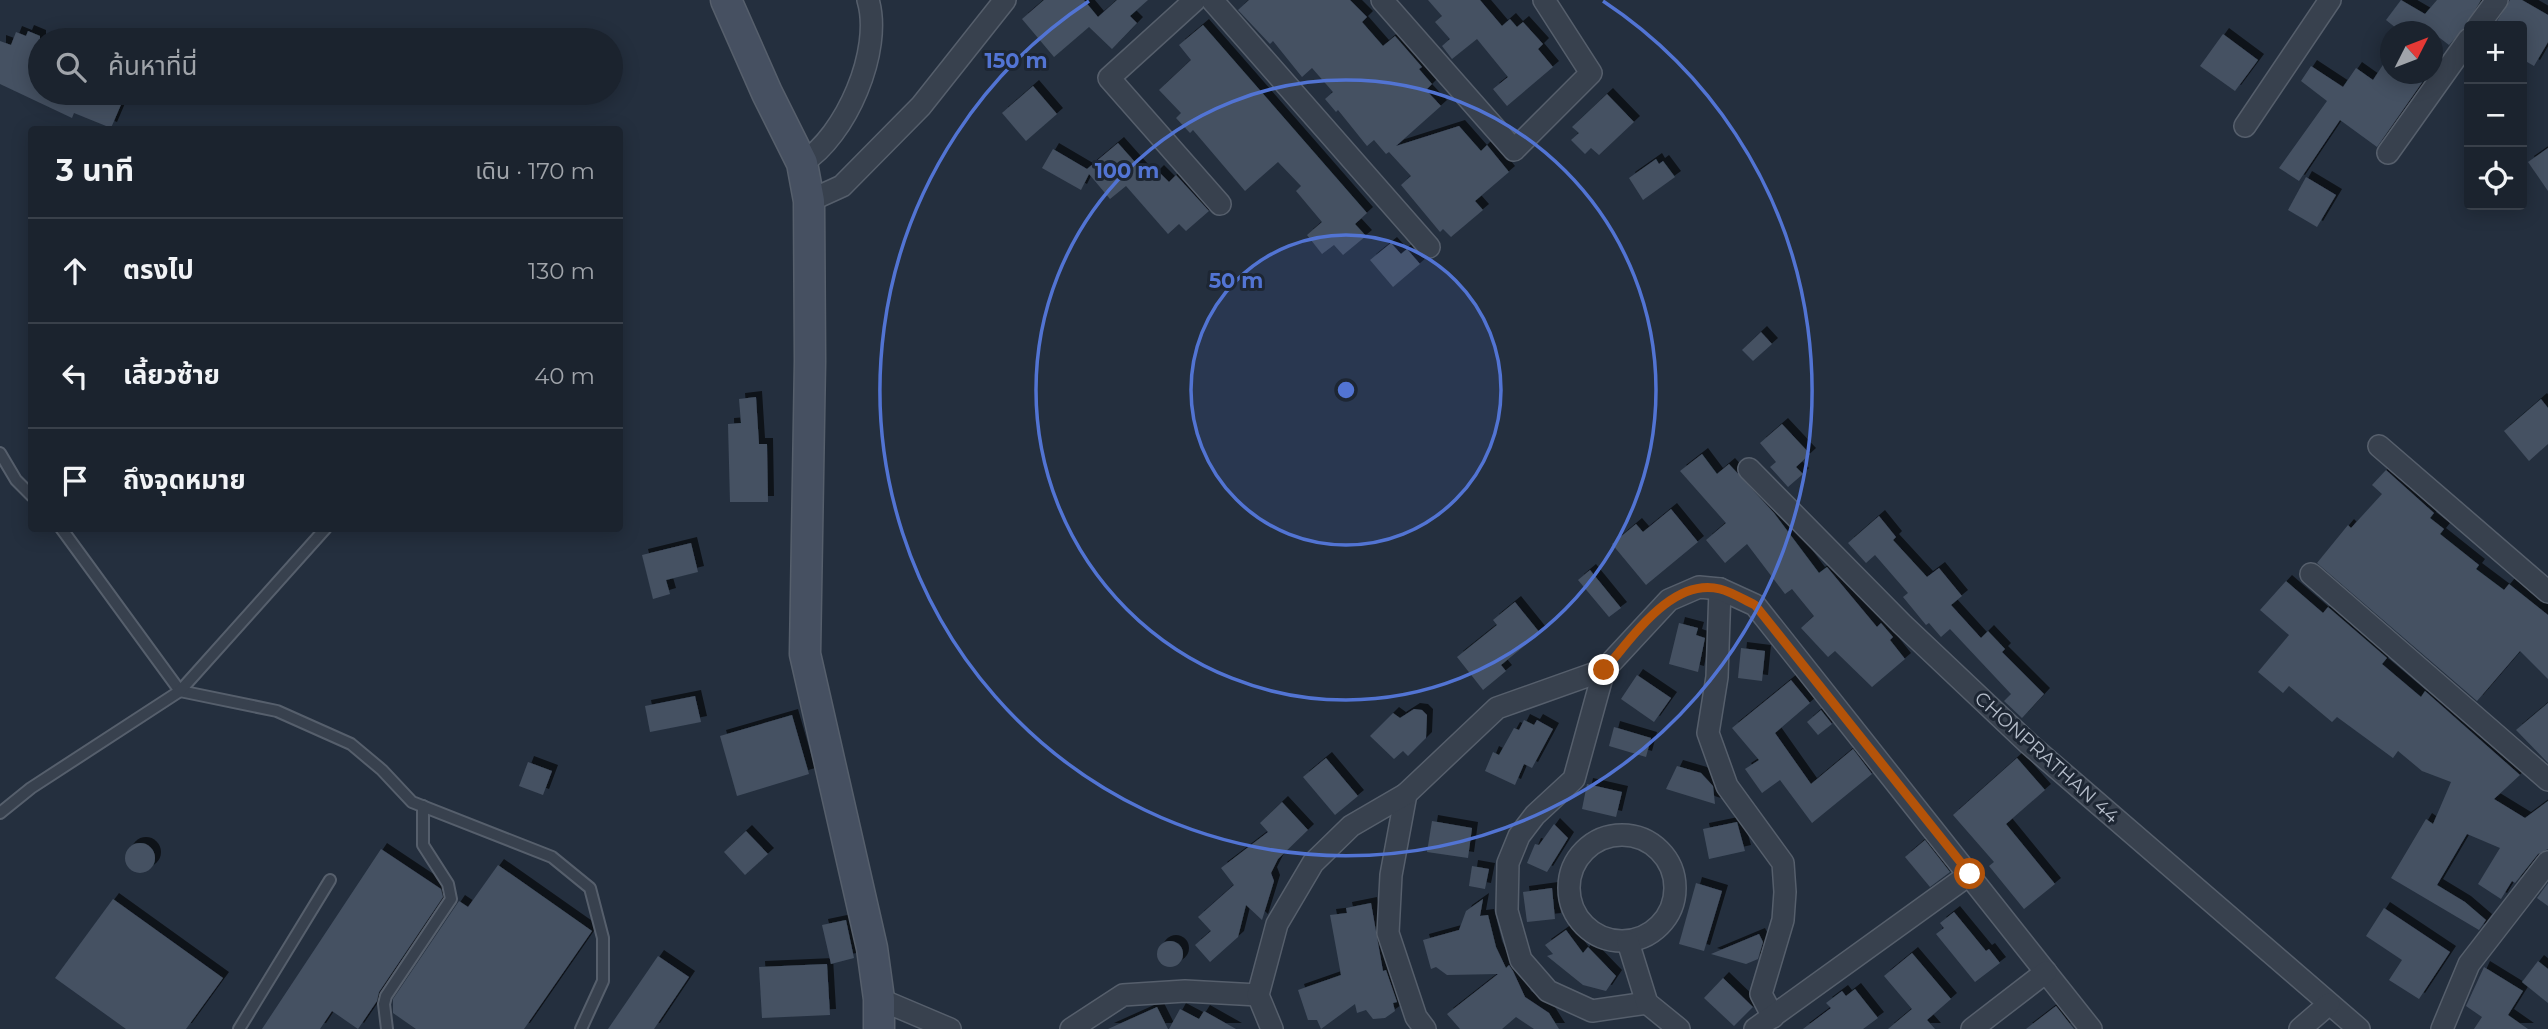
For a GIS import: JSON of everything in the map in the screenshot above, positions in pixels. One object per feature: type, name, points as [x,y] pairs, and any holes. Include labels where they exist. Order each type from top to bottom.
[{"type":"street","points":[[726,0],[802,163],[809,201],[810,361],[805,654],[872,948],[879,999],[879,1029]]},
{"type":"street","points":[[802,163],[820,152],[856,91],[870,53],[872,24],[867,0]]},
{"type":"street","points":[[809,201],[842,186],[921,106],[1005,0]]},
{"type":"street","points":[[1195,0],[1109,78],[1220,204]]},
{"type":"street","points":[[1212,0],[1429,247]]},
{"type":"street","points":[[1382,0],[1514,150],[1591,73],[1544,0]]},
{"type":"street","points":[[2245,126],[2330,0]]},
{"type":"street","points":[[2482,21],[2497,0]]},
{"type":"street","points":[[2389,153],[2464,46]]},
{"type":"street","points":[[2379,446],[2548,592]]},
{"type":"street","name":"CHONPRATHAN 44","points":[[1749,470],[1902,624],[2029,744],[2359,1029]]},
{"type":"street","points":[[2311,574],[2548,779]]},
{"type":"street","points":[[1647,1003],[1591,1011],[1548,991],[1521,960],[1507,911],[1508,863],[1519,836],[1535,815],[1574,779],[1604,670],[1669,600],[1699,587],[1720,589],[1755,605],[2091,1029]]},
{"type":"street","points":[[1720,589],[1717,677],[1708,733],[1727,786],[1783,863],[1783,920],[1761,994],[1773,1017]]},
{"type":"street","points":[[1272,1029],[1258,995],[1277,924],[1314,863],[1351,826],[1406,794],[1497,708],[1604,670]]},
{"type":"street","points":[[1406,794],[1391,875],[1388,933],[1416,1017],[1425,1029]]},
{"type":"street","points":[[1615,836],[1634,837],[1650,843],[1664,855],[1673,872],[1675,885],[1673,904],[1665,920],[1646,937],[1628,942],[1607,940],[1590,931],[1577,918],[1569,897],[1570,878],[1575,863],[1586,849],[1615,836]]},
{"type":"street","points":[[2442,1029],[2469,964],[2548,862]]},
{"type":"street","points":[[1755,1029],[1970,874]]},
{"type":"street","points":[[1628,942],[1647,1003],[1679,1029]]},
{"type":"street","points":[[1972,1029],[2046,972]]},
{"type":"street","points":[[1071,1029],[1123,995],[1174,991],[1258,995]]},
{"type":"street","points":[[879,999],[950,1029]]},
{"type":"street","points":[[2300,1029],[2329,1004]]},
{"type":"lane","points":[[0,453],[16,480],[28,492]]},
{"type":"lane","points":[[64,532],[180,691],[277,711],[351,744],[412,802],[552,857],[590,888],[603,938],[603,981],[581,1029]]},
{"type":"lane","points":[[0,813],[31,788],[180,691],[322,532]]},
{"type":"lane","points":[[387,1029],[384,1004],[386,996],[451,899],[448,884],[424,845],[423,806]]},
{"type":"lane","points":[[239,1029],[330,880]]},
{"type":"building","points":[[1044,0],[1084,0],[1098,17],[1117,0],[1148,0],[1130,16],[1137,23],[1112,49],[1089,27],[1054,57],[1022,19]]},
{"type":"building","points":[[1249,0],[1350,0],[1367,17],[1362,22],[1383,46],[1395,36],[1422,67],[1419,69],[1432,84],[1426,90],[1441,106],[1396,146],[1459,126],[1481,151],[1487,145],[1509,172],[1475,201],[1483,210],[1451,237],[1443,229],[1440,232],[1401,185],[1411,176],[1374,140],[1367,146],[1338,110],[1336,112],[1325,99],[1333,92],[1312,68],[1302,77],[1273,41],[1270,44],[1238,10]]},
{"type":"building","points":[[1428,0],[1480,0],[1502,26],[1510,19],[1517,27],[1523,22],[1543,44],[1538,49],[1553,67],[1507,106],[1493,89],[1508,77],[1477,39],[1452,59],[1442,46],[1450,39],[1435,22],[1442,16]]},
{"type":"building","points":[[2401,0],[2425,14],[2437,0],[2481,0],[2469,21],[2464,21],[2464,28],[2449,45],[2443,40],[2443,21],[2386,20]]},
{"type":"building","points":[[2510,0],[2522,0],[2548,15],[2548,42],[2534,66],[2527,62],[2527,21],[2497,21]]},
{"type":"building","points":[[1203,25],[1367,213],[1355,224],[1366,236],[1343,255],[1334,245],[1322,254],[1307,235],[1322,222],[1296,191],[1301,186],[1278,162],[1245,191],[1193,130],[1190,133],[1176,118],[1181,113],[1159,90],[1191,60],[1179,45]]},
{"type":"building","points":[[28,31],[28,97],[0,84],[0,41],[11,45],[16,32],[26,36]]},
{"type":"building","points":[[2223,34],[2258,60],[2235,91],[2200,66]]},
{"type":"building","points":[[2311,66],[2343,87],[2356,68],[2373,80],[2380,69],[2380,84],[2421,84],[2377,147],[2340,120],[2299,181],[2279,168],[2327,101],[2301,81]]},
{"type":"building","points":[[1033,86],[1057,114],[1026,141],[1002,113]]},
{"type":"building","points":[[1607,94],[1634,122],[1599,155],[1591,148],[1585,154],[1571,140],[1579,133],[1572,127]]},
{"type":"building","points":[[44,105],[121,105],[112,126],[74,113],[72,118]]},
{"type":"building","points":[[1118,143],[1150,179],[1158,171],[1169,182],[1176,175],[1209,211],[1186,231],[1179,224],[1168,234],[1126,186],[1110,199],[1089,174],[1081,190],[1042,168],[1053,149],[1087,169]]},
{"type":"building","points":[[2548,148],[2548,191],[2528,162]]},
{"type":"building","points":[[1656,159],[1659,164],[1663,161],[1675,177],[1643,200],[1629,178]]},
{"type":"building","points":[[2306,177],[2336,195],[2317,227],[2288,210]]},
{"type":"building","points":[[1391,243],[1401,254],[1407,249],[1420,264],[1393,287],[1370,260]]},
{"type":"building","points":[[1761,332],[1772,344],[1753,361],[1742,350]]},
{"type":"building","points":[[756,397],[759,444],[767,444],[768,502],[730,502],[728,424],[741,423],[739,399]]},
{"type":"building","points":[[2541,399],[2548,408],[2548,444],[2529,461],[2504,431]]},
{"type":"building","points":[[1782,424],[1810,454],[1796,467],[1803,474],[1788,487],[1770,467],[1776,462],[1760,443]]},
{"type":"building","points":[[1702,454],[1717,474],[1729,464],[1774,513],[1819,573],[1827,567],[1877,627],[1881,623],[1893,637],[1890,640],[1905,659],[1872,687],[1835,651],[1828,657],[1801,628],[1814,616],[1792,589],[1785,594],[1747,544],[1725,563],[1706,540],[1726,523],[1680,471]]},
{"type":"building","points":[[2386,470],[2434,513],[2430,518],[2444,529],[2440,534],[2479,565],[2476,569],[2504,590],[2509,584],[2548,615],[2548,679],[2520,651],[2477,701],[2317,563],[2348,525],[2351,528],[2382,494],[2372,485]]},
{"type":"building","points":[[1671,509],[1698,542],[1646,585],[1612,544],[1636,524],[1643,532]]},
{"type":"building","points":[[1879,516],[1896,537],[1893,540],[1927,577],[1939,568],[1962,596],[1951,605],[1981,638],[1988,631],[2005,649],[2002,652],[2044,694],[2022,718],[2004,701],[2011,694],[1950,629],[1941,637],[1929,623],[1926,625],[1903,597],[1908,593],[1875,555],[1866,563],[1848,543]]},
{"type":"building","points":[[691,543],[698,572],[666,580],[670,594],[653,599],[642,555]]},
{"type":"building","points":[[1590,570],[1621,608],[1609,617],[1578,580]]},
{"type":"building","points":[[2286,581],[2323,613],[2328,607],[2387,658],[2382,664],[2421,697],[2425,691],[2520,775],[2494,799],[2525,818],[2548,801],[2548,849],[2538,854],[2515,883],[2512,881],[2501,899],[2478,884],[2500,848],[2467,834],[2437,885],[2465,902],[2486,920],[2479,930],[2391,878],[2426,819],[2433,824],[2451,782],[2422,771],[2398,751],[2393,758],[2337,717],[2332,722],[2289,686],[2283,693],[2258,672],[2289,635],[2260,610]]},
{"type":"building","points":[[1515,602],[1540,633],[1501,665],[1506,671],[1483,690],[1457,657],[1497,625],[1493,620]]},
{"type":"building","points":[[1679,623],[1698,628],[1696,635],[1705,638],[1698,672],[1669,664]]},
{"type":"building","points":[[1741,648],[1765,651],[1762,681],[1738,678]]},
{"type":"building","points":[[1637,675],[1671,698],[1654,722],[1621,699]]},
{"type":"building","points":[[1791,680],[1810,703],[1775,733],[1811,784],[1853,749],[1872,774],[1812,823],[1780,780],[1762,793],[1745,769],[1759,760],[1732,728]]},
{"type":"building","points":[[695,696],[701,722],[650,732],[645,706]]},
{"type":"building","points":[[2548,703],[2548,763],[2516,730]]},
{"type":"building","points":[[1414,709],[1422,710],[1427,715],[1426,738],[1408,756],[1403,751],[1394,759],[1370,736],[1393,713],[1400,718]]},
{"type":"building","points":[[1821,710],[1832,724],[1818,735],[1807,722]]},
{"type":"building","points":[[792,715],[809,774],[737,796],[720,736]]},
{"type":"building","points":[[1524,720],[1534,725],[1537,720],[1553,729],[1532,768],[1524,764],[1515,785],[1485,771],[1493,752],[1499,755],[1514,728],[1519,730]]},
{"type":"building","points":[[1614,727],[1651,738],[1646,757],[1609,746]]},
{"type":"building","points":[[1326,758],[1358,796],[1335,815],[1303,777]]},
{"type":"building","points":[[2017,758],[2045,790],[2006,824],[2055,884],[2024,909],[1989,866],[1994,862],[1953,815]]},
{"type":"building","points":[[528,762],[552,771],[543,795],[519,786]]},
{"type":"building","points":[[1677,766],[1701,773],[1713,786],[1715,804],[1666,789]]},
{"type":"building","points":[[1587,784],[1622,792],[1616,817],[1582,809]]},
{"type":"building","points":[[1282,802],[1308,830],[1278,859],[1271,873],[1274,881],[1262,920],[1246,905],[1238,937],[1210,962],[1195,945],[1211,931],[1198,917],[1234,885],[1221,868],[1268,832],[1260,823]]},
{"type":"building","points":[[1432,821],[1472,828],[1468,858],[1427,852]]},
{"type":"building","points":[[1737,822],[1745,851],[1709,859],[1703,829]]},
{"type":"building","points":[[1554,824],[1568,838],[1547,872],[1527,863],[1535,844],[1539,845]]},
{"type":"building","points":[[746,831],[768,854],[745,875],[724,852]]},
{"type":"building","points":[[1925,840],[1950,872],[1930,887],[1905,857]]},
{"type":"building","points":[[140,843],[151,847],[155,858],[151,869],[140,873],[129,869],[125,858],[129,847]]},
{"type":"building","points":[[381,849],[441,889],[443,897],[379,992],[377,1001],[358,1029],[332,1011],[320,1029],[262,1029]]},
{"type":"building","points":[[498,865],[592,931],[524,1029],[416,1029],[393,1013],[393,999],[459,901],[468,907]]},
{"type":"building","points":[[1472,866],[1489,869],[1485,889],[1469,886]]},
{"type":"building","points":[[1696,883],[1722,891],[1704,951],[1679,944]]},
{"type":"building","points":[[2548,883],[2548,906],[2537,898]]},
{"type":"building","points":[[1552,888],[1555,919],[1527,922],[1523,892]]},
{"type":"building","points":[[113,899],[223,978],[186,1029],[126,1029],[55,978]]},
{"type":"building","points":[[1483,899],[1480,916],[1488,915],[1496,947],[1506,968],[1509,965],[1525,997],[1549,1013],[1559,1029],[1534,1029],[1516,1017],[1502,1029],[1460,1029],[1447,1014],[1498,974],[1447,975],[1436,967],[1431,969],[1423,940],[1459,930],[1466,911]]},
{"type":"building","points":[[1371,903],[1383,971],[1386,970],[1397,1002],[1393,1003],[1395,1011],[1385,1018],[1373,1019],[1366,1010],[1357,1013],[1355,1004],[1321,1029],[1317,1020],[1308,1020],[1298,990],[1341,975],[1330,915],[1347,913],[1346,908]]},
{"type":"building","points":[[2384,908],[2450,952],[2419,999],[2389,980],[2402,960],[2366,936]]},
{"type":"building","points":[[1954,912],[1986,951],[1989,949],[2000,963],[1975,982],[1936,934],[1944,928],[1940,923]]},
{"type":"building","points":[[846,920],[854,958],[831,964],[822,925]]},
{"type":"building","points":[[1566,930],[1583,953],[1588,947],[1616,976],[1606,991],[1583,985],[1547,956],[1553,954],[1545,945]]},
{"type":"building","points":[[1759,934],[1763,942],[1758,959],[1746,964],[1711,954]]},
{"type":"building","points":[[1170,941],[1179,945],[1183,954],[1179,963],[1170,967],[1161,963],[1157,954],[1161,945]]},
{"type":"building","points":[[1912,953],[1951,999],[1927,1020],[1935,1029],[1888,1029],[1912,1009],[1884,976]]},
{"type":"building","points":[[658,956],[689,977],[654,1029],[608,1029]]},
{"type":"building","points":[[2538,961],[2548,969],[2548,1003],[2522,982]]},
{"type":"building","points":[[827,964],[830,1015],[762,1018],[759,967]]},
{"type":"building","points":[[2484,967],[2523,991],[2508,1015],[2528,1029],[2474,1029],[2482,1017],[2466,1006]]},
{"type":"building","points":[[1723,978],[1753,1007],[1734,1026],[1704,998]]},
{"type":"building","points":[[1855,989],[1878,1018],[1863,1029],[1803,1029],[1831,1008],[1826,1003],[1842,991],[1846,996]]},
{"type":"building","points":[[2056,1006],[2074,1029],[2026,1029]]},
{"type":"building","points":[[1157,1007],[1168,1029],[1108,1029]]},
{"type":"building","points":[[1180,1009],[1199,1019],[1204,1011],[1236,1029],[1169,1029]]},
{"type":"route","points":[[1604,670],[1669,600],[1699,587],[1720,589],[1755,605],[1970,874]]}]
